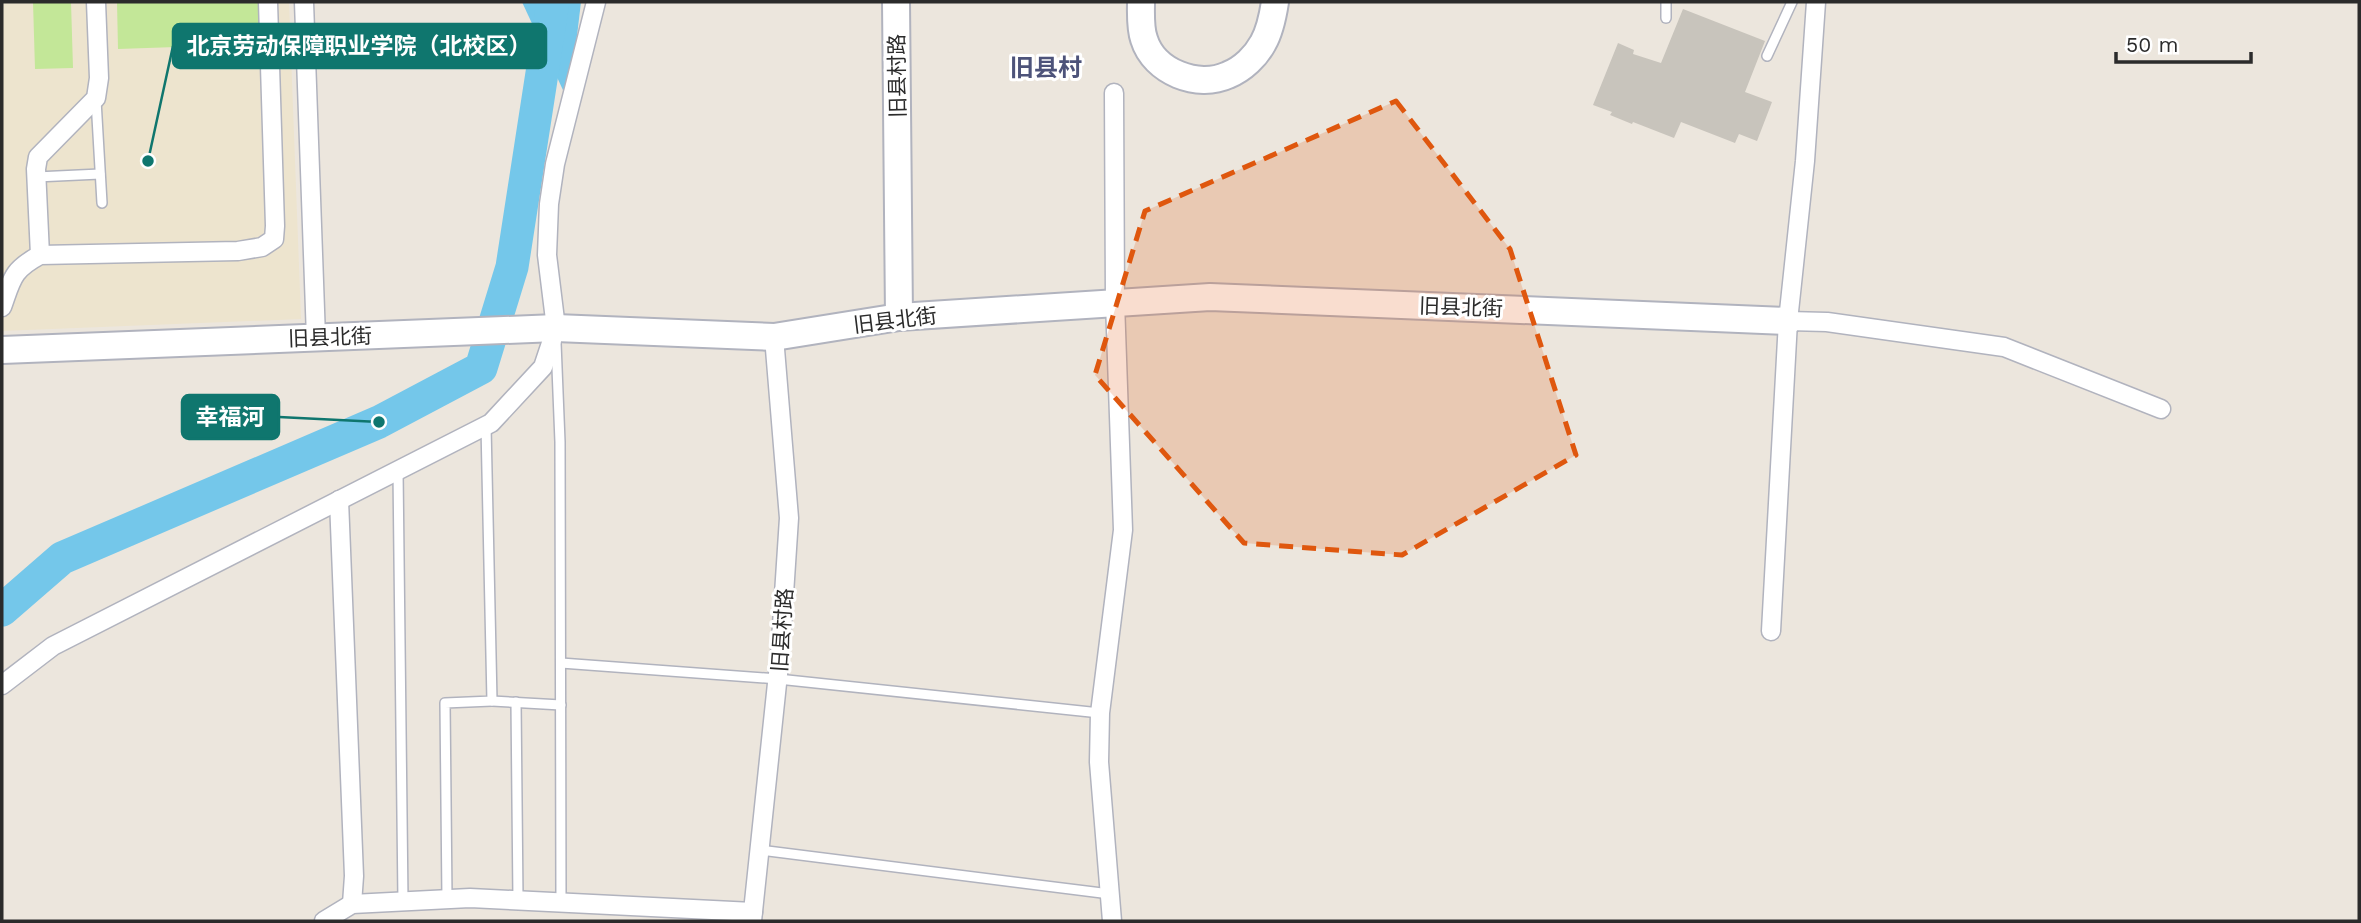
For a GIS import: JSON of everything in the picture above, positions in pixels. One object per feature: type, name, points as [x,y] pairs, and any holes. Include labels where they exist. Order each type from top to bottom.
[{"type":"street","points":[[40,255],[36,177],[38,157],[96,98],[99,78],[96,2]]},
{"type":"street","points":[[2,307],[14,274],[24,264],[40,255],[238,250],[262,247],[274,239],[268,2]]},
{"type":"street","points":[[304,2],[316,338]]},
{"type":"street","points":[[2,685],[52,646],[486,426],[543,367],[556,328],[547,255],[549,204],[555,164],[596,2]]},
{"type":"street","name":"旧县村路","points":[[896,2],[899,317]]},
{"type":"street","points":[[1141,2],[1144,40],[1156,59],[1173,74],[1201,80],[1227,76],[1249,62],[1264,42],[1275,2]]},
{"type":"street","points":[[1771,631],[1788,321],[1805,161],[1816,2]]},
{"type":"street","points":[[1112,921],[1099,762],[1100,713],[1123,530],[1115,302],[1114,93]]},
{"type":"street","name":"旧县北街","points":[[2,350],[556,328],[774,337],[899,317],[1210,297],[1788,321]]},
{"type":"street","points":[[1788,321],[1827,322],[2004,347],[2161,410]]},
{"type":"street","name":"旧县村路","points":[[753,916],[778,679],[789,519],[774,337]]},
{"type":"street","points":[[339,500],[354,876],[352,904]]},
{"type":"street","points":[[324,921],[352,904],[447,899],[561,902],[753,916]]},
{"type":"lane","points":[[1666,2],[1666,18]]},
{"type":"lane","points":[[1767,56],[1793,2]]},
{"type":"lane","points":[[96,98],[102,203]]},
{"type":"lane","points":[[36,177],[100,174]]},
{"type":"lane","points":[[556,328],[560,442],[561,902]]},
{"type":"lane","points":[[486,426],[492,701]]},
{"type":"lane","points":[[398,471],[403,901]]},
{"type":"lane","points":[[561,663],[778,679],[1100,713]]},
{"type":"lane","points":[[447,899],[445,703],[492,701],[561,705]]},
{"type":"lane","points":[[516,702],[517,900]]},
{"type":"lane","points":[[760,850],[1110,894]]},
{"type":"highlighted area","points":[[1396,101],[1510,249],[1576,455],[1402,555],[1244,543],[1095,375],[1145,211]]},
{"type":"shaded area","points":[[2,2],[289,2],[301,319],[2,331]]},
{"type":"green space","points":[[33,2],[71,2],[73,68],[35,69]]},
{"type":"green space","points":[[117,2],[260,2],[261,44],[118,49]]},
{"type":"water","points":[[522,2],[581,2],[569,103]]},
{"type":"building","points":[[1683,9],[1765,41],[1745,92],[1772,102],[1757,141],[1739,134],[1735,143],[1681,122],[1674,138],[1633,122],[1632,124],[1593,105],[1618,43],[1634,50],[1633,54],[1661,63]]},
{"type":"waterway","points":[[2,610],[62,558],[379,422],[481,368],[512,267],[553,2]]},
{"type":"place","name":"北京劳动保障职业学院（北校区）","points":[[148,161]]},
{"type":"place","name":"幸福河","points":[[379,422]]},
{"type":"district","name":"旧县村","points":[[1046,68]]}]
